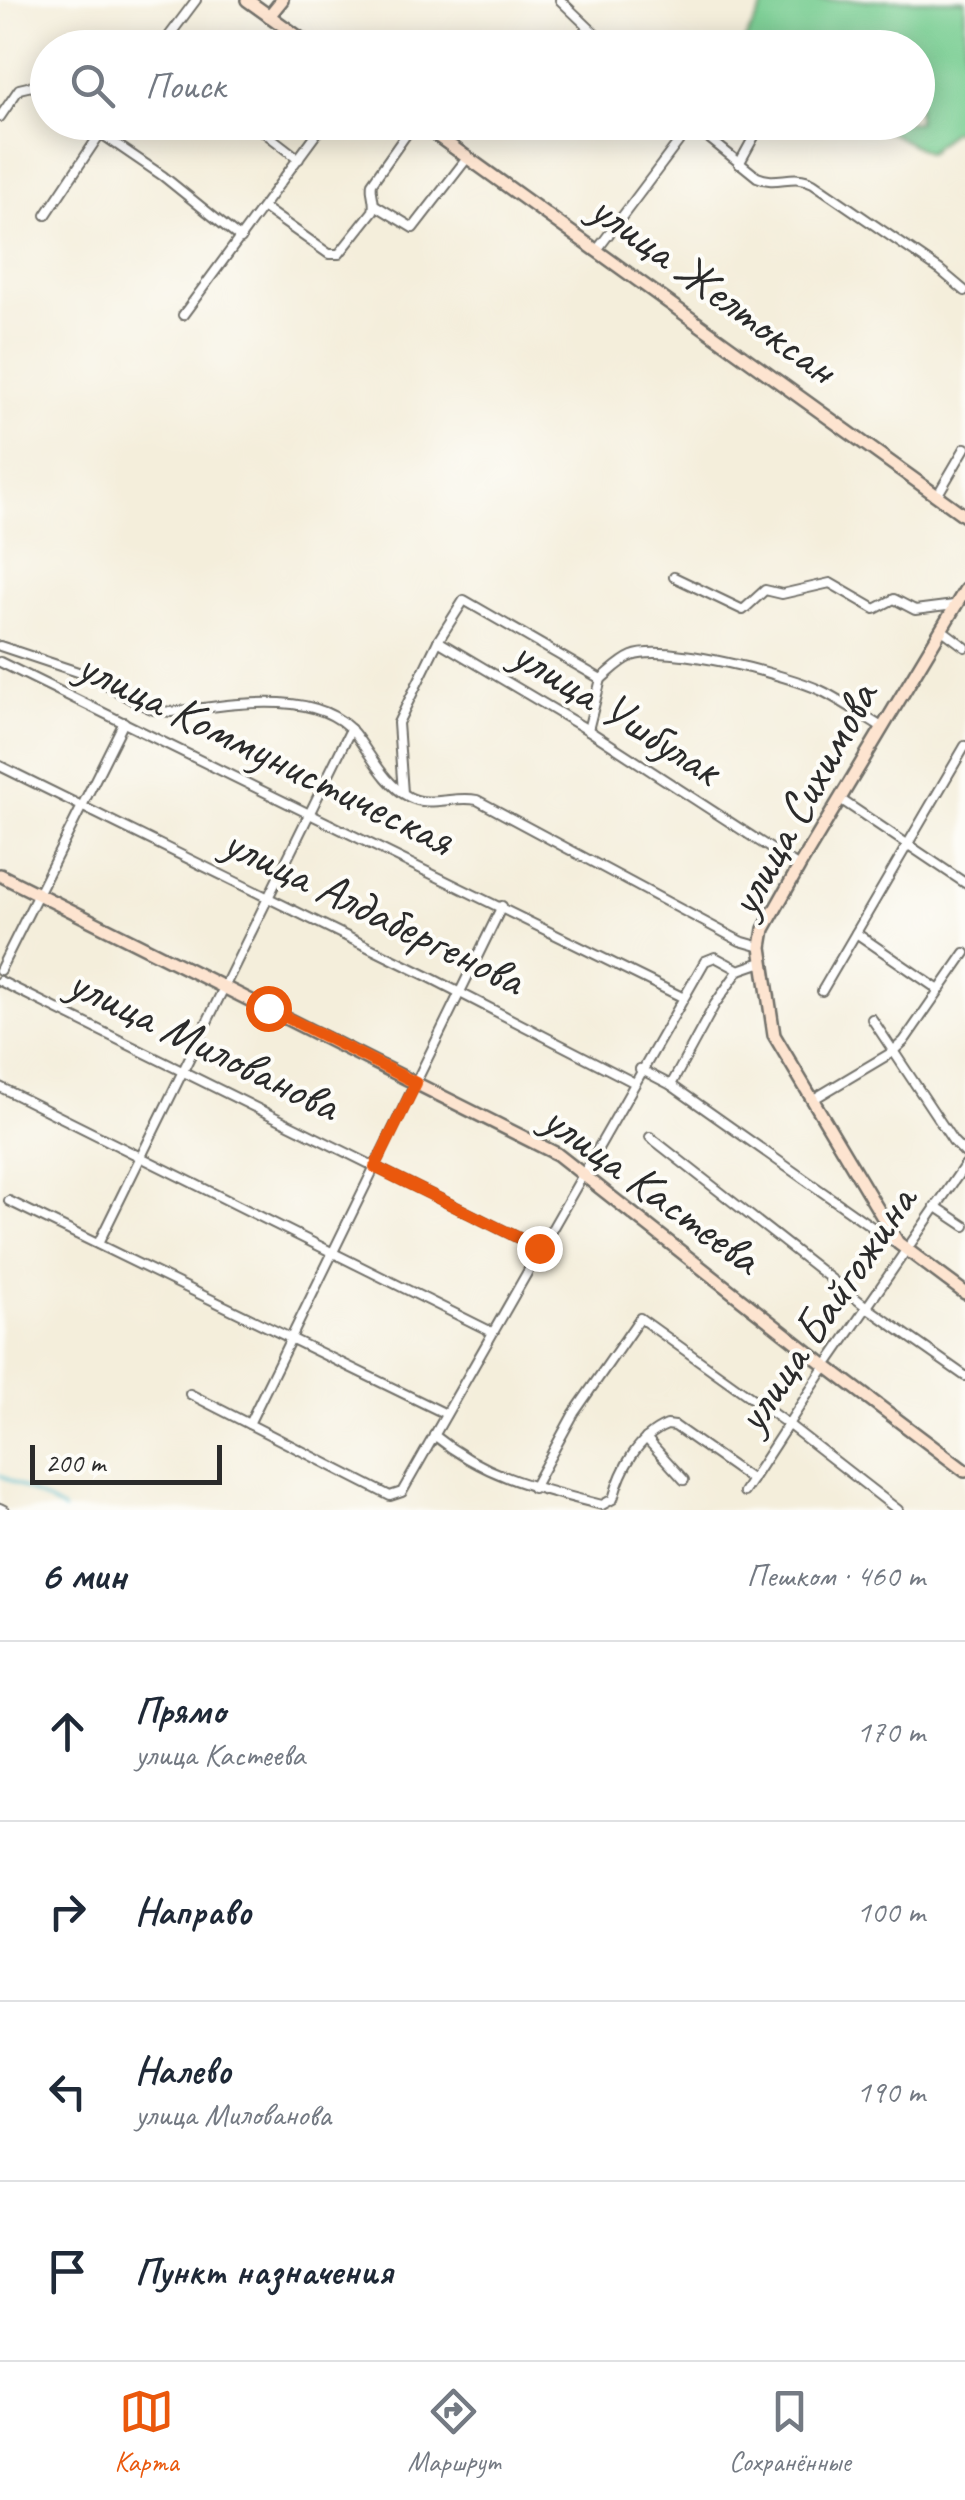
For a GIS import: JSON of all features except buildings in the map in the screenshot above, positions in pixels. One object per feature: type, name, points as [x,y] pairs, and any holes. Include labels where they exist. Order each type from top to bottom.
[{"type":"street","points":[[174,30],[196,0]]},
{"type":"street","points":[[247,0],[289,30]]},
{"type":"street","points":[[269,16],[282,0]]},
{"type":"street","points":[[560,0],[591,30]]},
{"type":"street","points":[[0,117],[20,88],[30,86]]},
{"type":"street","points":[[46,214],[96,140]]},
{"type":"street","points":[[109,140],[162,176],[241,239]]},
{"type":"street","points":[[274,140],[299,160]]},
{"type":"street","points":[[183,316],[313,140]]},
{"type":"street","points":[[403,140],[372,182],[370,192],[375,206],[412,228],[468,157]]},
{"type":"street","name":"улица Желтоксан","points":[[443,140],[965,516]]},
{"type":"street","points":[[597,250],[678,140]]},
{"type":"street","points":[[710,140],[768,182],[801,176],[940,270],[965,292]]},
{"type":"street","points":[[739,164],[752,140]]},
{"type":"street","points":[[264,208],[334,255],[375,206]]},
{"type":"street","points":[[937,496],[965,448]]},
{"type":"street","points":[[674,578],[743,610],[765,590],[782,594],[830,584],[875,608],[894,599],[915,610],[954,605]]},
{"type":"street","name":"улица Сихимова","points":[[671,1085],[715,1004],[739,970],[762,962],[764,929],[965,590]]},
{"type":"street","name":"улица Ушбулак","points":[[601,679],[464,600],[438,640],[588,730],[799,867]]},
{"type":"street","points":[[941,629],[965,647]]},
{"type":"street","points":[[403,794],[398,723],[438,640]]},
{"type":"street","points":[[0,646],[93,677],[154,710],[279,703],[331,715],[351,729],[403,794],[430,802],[477,800],[740,941],[761,947]]},
{"type":"street","points":[[588,730],[601,679],[635,654],[663,653],[786,677],[823,691],[882,728]]},
{"type":"street","name":"улица Коммунистическая","points":[[0,662],[682,997]]},
{"type":"street","points":[[0,970],[124,722]]},
{"type":"street","points":[[98,1244],[351,729]]},
{"type":"street","points":[[822,991],[965,746]]},
{"type":"street","name":"улица Алдабергенова","points":[[0,766],[633,1082]]},
{"type":"street","points":[[840,799],[965,884]]},
{"type":"street","name":"улица Кастеева","points":[[0,875],[557,1154],[965,1471]]},
{"type":"street","points":[[249,1424],[502,906]]},
{"type":"street","points":[[856,933],[940,990]]},
{"type":"street","points":[[812,1100],[904,1041],[965,953]]},
{"type":"street","points":[[190,1394],[390,1496],[402,1492],[705,961],[715,957],[739,970]]},
{"type":"street","points":[[762,962],[774,1035],[902,1247]]},
{"type":"street","name":"улица Милованова","points":[[0,981],[539,1248]]},
{"type":"street","points":[[872,1019],[952,1141],[965,1152]]},
{"type":"street","points":[[640,1069],[671,1085],[965,1293]]},
{"type":"street","points":[[0,1087],[492,1332]]},
{"type":"street","points":[[650,1137],[868,1308],[965,1376]]},
{"type":"street","name":"улица Байгожина","points":[[744,1492],[868,1308],[902,1247],[965,1166]]},
{"type":"street","points":[[10,1201],[446,1414]]},
{"type":"street","points":[[935,1206],[965,1226]]},
{"type":"street","points":[[533,1488],[574,1413],[635,1321],[645,1319],[898,1510]]},
{"type":"street","points":[[434,1435],[479,1467],[533,1488],[602,1505],[614,1499],[620,1473],[646,1438],[667,1425],[675,1426],[752,1480]]},
{"type":"street","points":[[646,1438],[678,1478]]},
{"type":"green space","points":[[767,0],[965,0],[965,132],[952,131],[928,153],[903,140],[935,140],[935,30],[750,30]]},
{"type":"waterway","points":[[0,1475],[64,1510]]},
{"type":"route","points":[[268,1008],[416,1083],[375,1167],[539,1248]]}]
